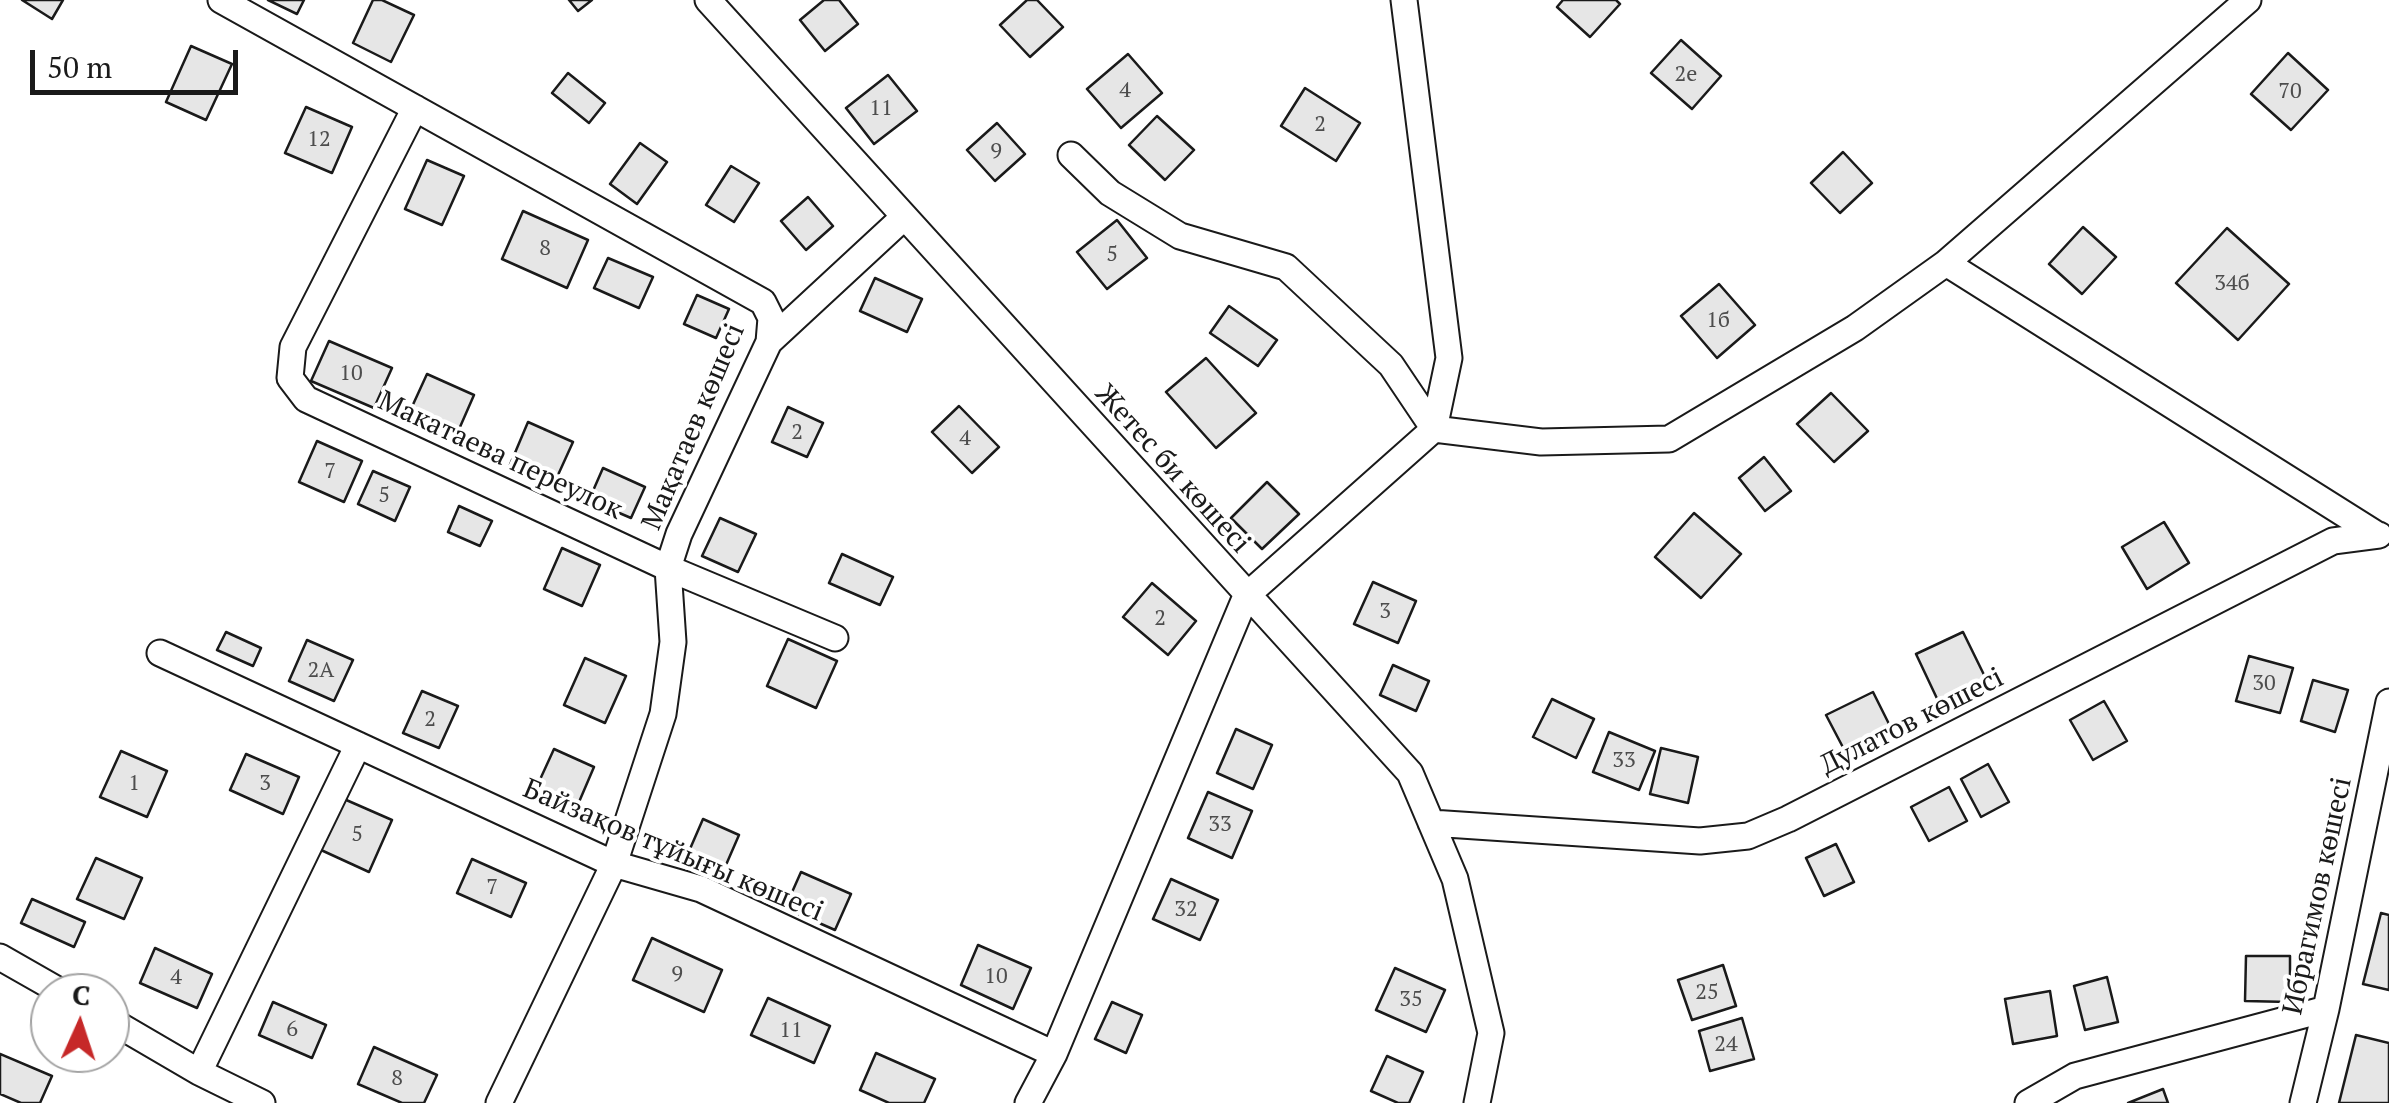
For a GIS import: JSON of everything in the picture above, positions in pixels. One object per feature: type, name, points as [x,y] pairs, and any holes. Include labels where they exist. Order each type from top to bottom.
[{"type":"street","name":"Мақатаев көшесі","points":[[221,0],[764,302],[771,318],[769,342],[679,534],[668,568],[673,642],[663,714],[614,864],[499,1103]]},
{"type":"street","name":"Жетес би көшесі","points":[[708,0],[1410,774],[1455,880],[1491,1034],[1477,1103]]},
{"type":"street","points":[[1028,1103],[1054,1054],[1246,596],[1434,429],[1449,358],[1404,0]]},
{"type":"street","points":[[1071,156],[1110,193],[1180,236],[1286,267],[1392,366],[1434,429],[1541,442],[1669,439],[1855,328],[1946,263],[2248,0]]},
{"type":"street","name":"Макатаева переулок","points":[[415,108],[293,346],[290,378],[306,399],[668,568],[835,638]]},
{"type":"street","points":[[769,342],[904,217]]},
{"type":"street","points":[[1946,263],[2382,536]]},
{"type":"street","name":"Дулатов көшесі","points":[[1431,823],[1700,841],[1748,836],[1788,820],[2334,540],[2382,536]]},
{"type":"street","name":"Байзақов тұйығы көшесі","points":[[160,652],[614,864],[701,889],[1054,1054]]},
{"type":"street","name":"Ибрагимов көшесі","points":[[2302,1103],[2326,1008],[2389,702]]},
{"type":"street","points":[[200,1072],[358,744]]},
{"type":"street","points":[[0,957],[30,974]]},
{"type":"street","points":[[2028,1103],[2075,1076],[2326,1008]]},
{"type":"street","points":[[130,1032],[262,1103]]},
{"type":"building","points":[[22,0],[63,0],[52,19]]},
{"type":"building","points":[[268,0],[304,0],[297,14]]},
{"type":"building","points":[[373,0],[382,0],[414,15],[391,62],[353,43]]},
{"type":"building","points":[[569,0],[592,0],[578,11]]},
{"type":"building","points":[[824,0],[839,0],[858,24],[825,51],[800,20]]},
{"type":"building","points":[[1027,0],[1037,0],[1063,27],[1030,57],[1000,25]]},
{"type":"building","points":[[1563,0],[1616,0],[1620,4],[1590,37],[1557,7]]},
{"type":"building","points":[[1681,40],[1721,76],[1692,109],[1651,73]]},
{"type":"building","points":[[191,46],[232,64],[206,120],[166,102]]},
{"type":"building","points":[[2288,53],[2328,90],[2291,130],[2251,94]]},
{"type":"building","points":[[1128,54],[1162,93],[1121,128],[1087,89]]},
{"type":"building","points":[[568,73],[605,103],[589,123],[552,93]]},
{"type":"building","points":[[888,75],[917,111],[874,144],[846,108]]},
{"type":"building","points":[[1305,88],[1360,123],[1336,161],[1281,126]]},
{"type":"building","points":[[306,107],[352,127],[332,173],[285,153]]},
{"type":"building","points":[[1157,116],[1194,150],[1165,180],[1129,145]]},
{"type":"building","points":[[997,123],[1025,154],[995,181],[967,150]]},
{"type":"building","points":[[640,143],[667,162],[637,204],[610,184]]},
{"type":"building","points":[[1843,152],[1872,183],[1840,213],[1811,183]]},
{"type":"building","points":[[427,160],[464,176],[442,225],[405,209]]},
{"type":"building","points":[[731,166],[759,183],[734,222],[706,205]]},
{"type":"building","points":[[808,197],[833,226],[806,250],[781,221]]},
{"type":"building","points":[[523,211],[588,240],[567,288],[502,259]]},
{"type":"building","points":[[1117,220],[1147,258],[1107,289],[1077,252]]},
{"type":"building","points":[[2083,227],[2116,257],[2082,294],[2049,264]]},
{"type":"building","points":[[2227,228],[2289,284],[2238,340],[2176,283]]},
{"type":"building","points":[[608,258],[653,277],[639,308],[594,288]]},
{"type":"building","points":[[875,278],[922,299],[907,332],[860,311]]},
{"type":"building","points":[[1719,284],[1755,325],[1717,358],[1681,316]]},
{"type":"building","points":[[697,295],[729,309],[716,338],[684,324]]},
{"type":"building","points":[[1229,306],[1277,340],[1258,366],[1210,333]]},
{"type":"building","points":[[329,341],[392,368],[374,408],[311,381]]},
{"type":"building","points":[[1206,358],[1256,413],[1216,448],[1166,392]]},
{"type":"building","points":[[427,374],[474,395],[453,443],[405,422]]},
{"type":"building","points":[[1831,393],[1868,431],[1834,462],[1797,424]]},
{"type":"building","points":[[959,406],[999,447],[972,473],[932,432]]},
{"type":"building","points":[[788,407],[823,423],[807,457],[772,442]]},
{"type":"building","points":[[528,422],[573,442],[553,486],[509,467]]},
{"type":"building","points":[[317,441],[362,461],[344,502],[299,482]]},
{"type":"building","points":[[1764,457],[1791,491],[1765,511],[1739,478]]},
{"type":"building","points":[[603,468],[645,487],[631,518],[589,500]]},
{"type":"building","points":[[373,471],[410,487],[395,521],[358,504]]},
{"type":"building","points":[[1267,482],[1299,514],[1262,549],[1231,518]]},
{"type":"building","points":[[459,506],[492,521],[480,546],[448,532]]},
{"type":"building","points":[[1694,513],[1741,554],[1701,598],[1655,557]]},
{"type":"building","points":[[720,518],[756,534],[738,572],[702,556]]},
{"type":"building","points":[[2164,522],[2189,563],[2147,589],[2122,547]]},
{"type":"building","points":[[562,548],[600,565],[582,606],[544,589]]},
{"type":"building","points":[[842,554],[893,577],[880,605],[829,583]]},
{"type":"building","points":[[1373,582],[1416,601],[1398,643],[1354,624]]},
{"type":"building","points":[[1152,583],[1196,621],[1168,655],[1123,617]]},
{"type":"building","points":[[226,632],[261,648],[253,666],[217,650]]},
{"type":"building","points":[[1963,632],[1989,685],[1941,707],[1916,654]]},
{"type":"building","points":[[788,639],[837,661],[816,708],[767,686]]},
{"type":"building","points":[[307,640],[353,660],[334,701],[289,681]]},
{"type":"building","points":[[2249,656],[2293,668],[2280,713],[2236,701]]},
{"type":"building","points":[[585,658],[626,676],[605,723],[564,705]]},
{"type":"building","points":[[1393,665],[1429,681],[1416,711],[1380,695]]},
{"type":"building","points":[[2313,680],[2348,690],[2335,732],[2301,721]]},
{"type":"building","points":[[422,691],[458,706],[439,748],[403,733]]},
{"type":"building","points":[[1873,692],[1893,732],[1847,755],[1826,715]]},
{"type":"building","points":[[1552,699],[1594,719],[1576,758],[1533,737]]},
{"type":"building","points":[[2104,701],[2127,741],[2093,760],[2070,720]]},
{"type":"building","points":[[1236,729],[1272,745],[1253,789],[1217,773]]},
{"type":"building","points":[[1609,732],[1655,751],[1639,790],[1593,772]]},
{"type":"building","points":[[1661,748],[1698,757],[1688,803],[1650,794]]},
{"type":"building","points":[[554,749],[594,767],[573,816],[532,797]]},
{"type":"building","points":[[121,751],[167,771],[147,817],[100,797]]},
{"type":"building","points":[[246,754],[299,777],[283,814],[230,790]]},
{"type":"building","points":[[1988,764],[2009,802],[1981,817],[1961,779]]},
{"type":"building","points":[[1949,787],[1967,821],[1929,841],[1911,807]]},
{"type":"building","points":[[1208,792],[1252,811],[1232,858],[1188,838]]},
{"type":"building","points":[[344,799],[392,820],[369,872],[321,850]]},
{"type":"building","points":[[703,819],[739,835],[719,881],[683,865]]},
{"type":"building","points":[[1836,844],[1854,882],[1824,896],[1806,858]]},
{"type":"building","points":[[96,858],[142,878],[124,919],[77,899]]},
{"type":"building","points":[[472,859],[526,883],[511,917],[457,893]]},
{"type":"building","points":[[801,872],[851,894],[835,930],[785,908]]},
{"type":"building","points":[[1171,879],[1218,900],[1200,940],[1153,919]]},
{"type":"building","points":[[32,899],[85,922],[74,947],[21,923]]},
{"type":"building","points":[[2381,913],[2389,915],[2389,990],[2363,984]]},
{"type":"building","points":[[652,938],[722,970],[704,1012],[633,980]]},
{"type":"building","points":[[978,945],[1031,968],[1013,1009],[961,985]]},
{"type":"building","points":[[155,948],[212,974],[197,1008],[140,983]]},
{"type":"building","points":[[2246,956],[2290,956],[2290,1002],[2245,1001]]},
{"type":"building","points":[[1723,965],[1736,1006],[1692,1020],[1678,980]]},
{"type":"building","points":[[1395,968],[1445,990],[1426,1032],[1376,1010]]},
{"type":"building","points":[[2107,977],[2118,1022],[2085,1030],[2074,986]]},
{"type":"building","points":[[2050,991],[2057,1036],[2013,1044],[2005,999]]},
{"type":"building","points":[[768,998],[830,1026],[814,1063],[751,1035]]},
{"type":"building","points":[[273,1002],[326,1025],[312,1058],[259,1035]]},
{"type":"building","points":[[1112,1002],[1142,1015],[1126,1053],[1095,1039]]},
{"type":"building","points":[[1742,1018],[1754,1059],[1710,1071],[1699,1031]]},
{"type":"building","points":[[2356,1035],[2389,1043],[2389,1103],[2339,1103]]},
{"type":"building","points":[[374,1047],[437,1075],[424,1103],[402,1103],[358,1084]]},
{"type":"building","points":[[876,1053],[935,1079],[924,1103],[889,1103],[860,1090]]},
{"type":"building","points":[[0,1054],[30,1067],[30,1073],[52,1076],[40,1103],[21,1103],[0,1094]]},
{"type":"building","points":[[1387,1056],[1423,1072],[1409,1103],[1398,1103],[1371,1091]]},
{"type":"building","points":[[2163,1089],[2168,1103],[2128,1103]]}]
